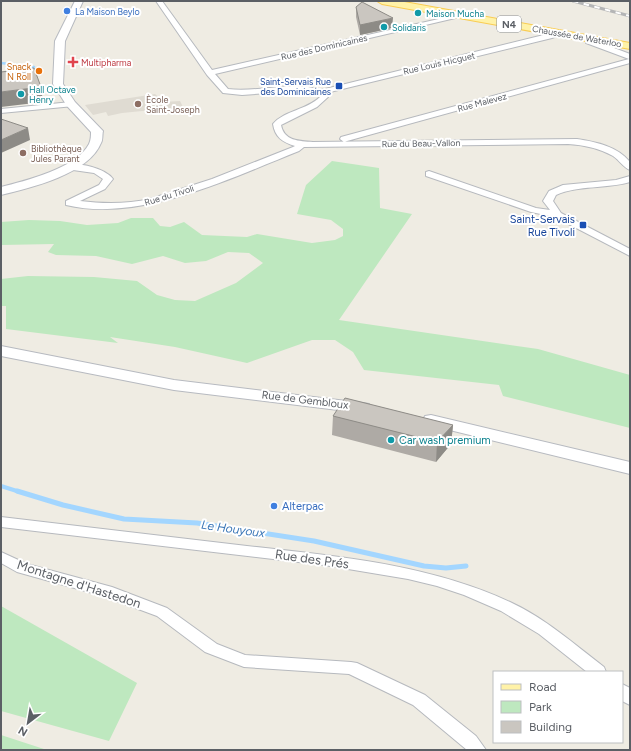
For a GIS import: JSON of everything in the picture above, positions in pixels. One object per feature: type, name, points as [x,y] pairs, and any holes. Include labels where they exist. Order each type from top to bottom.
[{"type":"main road","points":[[1,191],[33,182],[70,167],[86,156],[96,145],[98,135],[97,131],[71,104],[58,84],[60,41],[79,1]]},
{"type":"main road","name":"Chaussée de Waterloo","points":[[382,1],[630,46]]},
{"type":"main road","name":"Rue de Gembloux","points":[[1,351],[174,385],[309,400],[375,410]]},
{"type":"main road","points":[[412,416],[630,468]]},
{"type":"street","points":[[159,1],[222,88],[232,92],[242,93],[308,88],[321,92]]},
{"type":"street","name":"Rue des Dominicaines","points":[[210,73],[462,16]]},
{"type":"street","name":"Rue Louis Hicguet","points":[[321,92],[557,33]]},
{"type":"street","points":[[590,39],[589,41],[600,47],[630,57]]},
{"type":"street","name":"Rue Malevez","points":[[334,144],[353,137],[630,61]]},
{"type":"street","name":"Rue du Beau-Vallon","points":[[321,92],[324,97],[319,104],[286,117],[277,124],[277,132],[282,138],[303,144],[568,141],[590,144],[616,153],[630,167]]},
{"type":"street","points":[[1,111],[71,104]]},
{"type":"street","name":"Rue du Tivoli","points":[[70,167],[105,174],[108,179],[102,187],[69,203],[100,206],[140,204],[215,181],[296,149],[303,144]]},
{"type":"street","points":[[429,174],[534,210],[558,215],[630,253]]},
{"type":"street","points":[[558,215],[548,201],[552,193],[566,187],[617,183],[630,179]]},
{"type":"street","name":"Rue des Prés","points":[[1,522],[324,560],[408,574],[438,581],[469,591],[522,616],[545,630],[597,671]]},
{"type":"street","name":"Montagne d'Hastedon","points":[[1,558],[22,568],[107,591],[162,612],[211,648],[244,661],[351,668],[419,700],[470,741],[477,750]]},
{"type":"shaded area","name":"Ècole Saint-Joseph","points":[[155,94],[164,102],[180,101],[185,111],[163,113],[162,109],[108,116],[106,112],[93,115],[85,105]]},
{"type":"green space","points":[[332,161],[379,168],[380,208],[412,214],[339,320],[538,349],[630,375],[630,428],[503,396],[499,385],[364,370],[353,352],[335,340],[312,340],[247,363],[175,347],[110,337],[118,343],[6,329],[6,306],[1,306],[1,279],[28,276],[94,277],[137,281],[157,295],[175,300],[195,301],[236,283],[263,263],[249,253],[228,252],[206,261],[185,263],[163,256],[132,264],[96,256],[56,255],[48,252],[54,244],[1,245],[1,222],[29,220],[60,221],[87,225],[118,223],[131,218],[153,218],[160,226],[170,227],[184,222],[202,235],[247,237],[257,234],[312,243],[335,240],[343,236],[343,229],[331,220],[297,214],[306,185]]},
{"type":"green space","points":[[1,606],[137,683],[109,741],[1,711]]},
{"type":"green space","points":[[1,735],[47,750],[1,750]]},
{"type":"building","points":[[362,2],[393,18],[360,25],[356,7]]},
{"type":"building","points":[[34,68],[41,87],[1,92],[1,72]]},
{"type":"building","points":[[1,119],[28,128],[1,140]]},
{"type":"building","points":[[345,398],[453,425],[437,442],[333,416]]},
{"type":"waterway","name":"Le Houyoux","points":[[1,63],[34,67]]},
{"type":"waterway","name":"Le Houyoux","points":[[1,486],[20,492]]},
{"type":"waterway","name":"Le Houyoux","points":[[17,491],[63,505],[124,519],[197,523],[314,541],[424,566],[446,568],[466,566]]},
{"type":"railway","points":[[573,1],[630,16]]},
{"type":"place","name":"La Maison Beylo","points":[[67,11]]},
{"type":"place","name":"Maison Mucha","points":[[418,13]]},
{"type":"place","name":"Solidaris","points":[[384,27]]},
{"type":"place","name":"Multipharma","points":[[73,62]]},
{"type":"place","name":"Snack N Roll","points":[[39,71]]},
{"type":"place","name":"Saint-Servais Rue des Dominicaines","points":[[339,86]]},
{"type":"place","name":"Hall Octave Henry","points":[[21,94]]},
{"type":"place","name":"Ècole Saint-Joseph","points":[[138,104]]},
{"type":"place","name":"Bibliothèque Jules Parant","points":[[23,153]]},
{"type":"place","name":"Saint-Servais Rue Tivoli","points":[[583,225]]},
{"type":"place","name":"Car wash premium","points":[[391,440]]},
{"type":"place","name":"Alterpac","points":[[274,506]]}]
